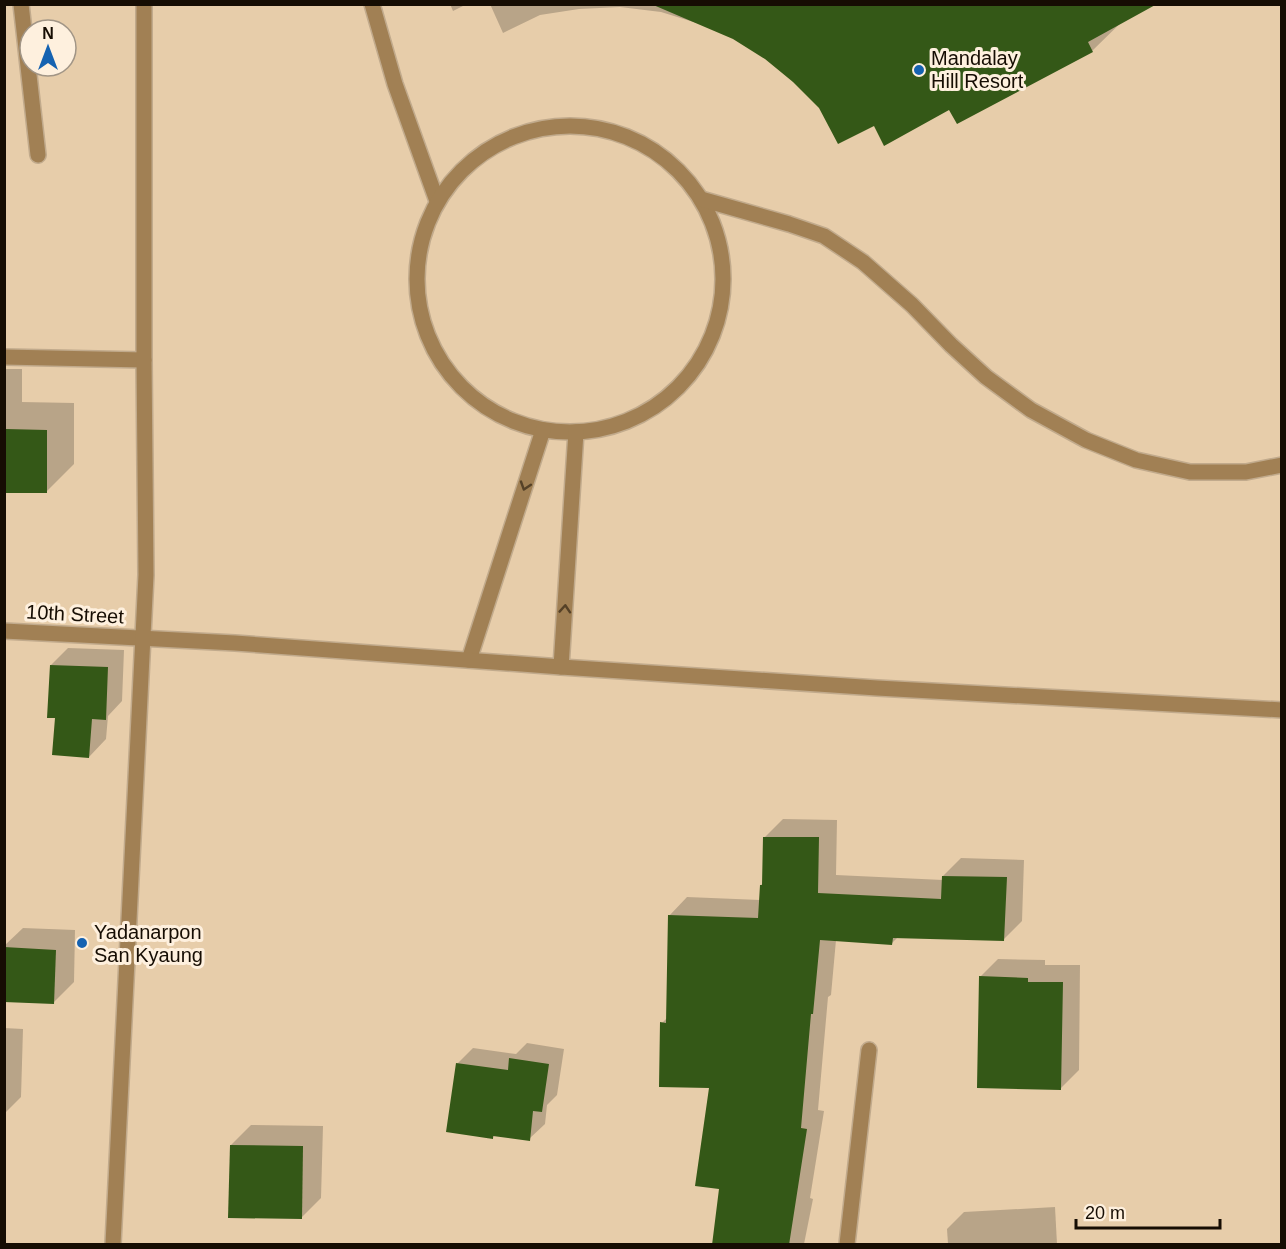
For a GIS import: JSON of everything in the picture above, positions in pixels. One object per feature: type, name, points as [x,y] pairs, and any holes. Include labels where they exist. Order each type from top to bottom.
[{"type":"street","points":[[21,4],[38,155]]},
{"type":"street","points":[[113,1245],[146,575],[144,4]]},
{"type":"street","points":[[372,4],[394,84],[437,201]]},
{"type":"street","points":[[580,127],[616,133],[649,148],[678,171],[701,200],[716,233],[724,268],[722,305],[711,340],[692,372],[667,398],[639,416],[609,428],[576,432],[543,430],[512,420],[483,405],[458,384],[438,358],[424,328],[417,296],[417,264],[424,231],[437,201],[457,175],[482,153],[511,138],[543,128],[580,127]]},
{"type":"street","points":[[701,200],[824,236],[863,262],[987,377],[1031,410],[1086,440],[1136,460],[1190,472],[1245,472],[1281,465]]},
{"type":"street","points":[[4,357],[144,360]]},
{"type":"street","points":[[469,660],[543,430]]},
{"type":"street","points":[[561,667],[576,432]]},
{"type":"street","name":"10th Street","points":[[4,631],[235,643],[878,688],[1281,710]]},
{"type":"street","points":[[848,1245],[868,1050]]},
{"type":"building","name":"Mandalay Hill Resort","points":[[651,4],[1157,4],[1088,42],[1093,52],[957,124],[949,110],[884,146],[874,126],[838,144],[819,108],[765,59],[733,39]]},
{"type":"building","points":[[6,429],[47,430],[47,493],[5,493]]},
{"type":"building","points":[[50,665],[108,667],[106,720],[92,719],[89,758],[52,755],[55,718],[47,718]]},
{"type":"building","points":[[763,837],[819,837],[818,893],[941,899],[942,876],[1007,877],[1004,941],[893,938],[892,945],[820,940],[801,1128],[807,1129],[789,1245],[712,1245],[719,1189],[695,1186],[709,1088],[659,1087],[660,1022],[666,1023],[668,915],[758,918],[760,885],[762,885]]},
{"type":"building","points":[[4,947],[56,950],[54,1004],[4,1002]]},
{"type":"building","points":[[979,976],[1028,978],[1028,982],[1063,982],[1061,1090],[977,1088]]},
{"type":"building","points":[[509,1058],[549,1064],[542,1112],[533,1111],[530,1141],[493,1136],[493,1139],[446,1132],[456,1063],[508,1070]]},
{"type":"building","points":[[230,1145],[303,1146],[302,1219],[228,1218]]},
{"type":"place","name":"Mandalay Hill Resort","points":[[919,70]]},
{"type":"place","name":"Yadanarpon San Kyaung","points":[[82,943]]}]
